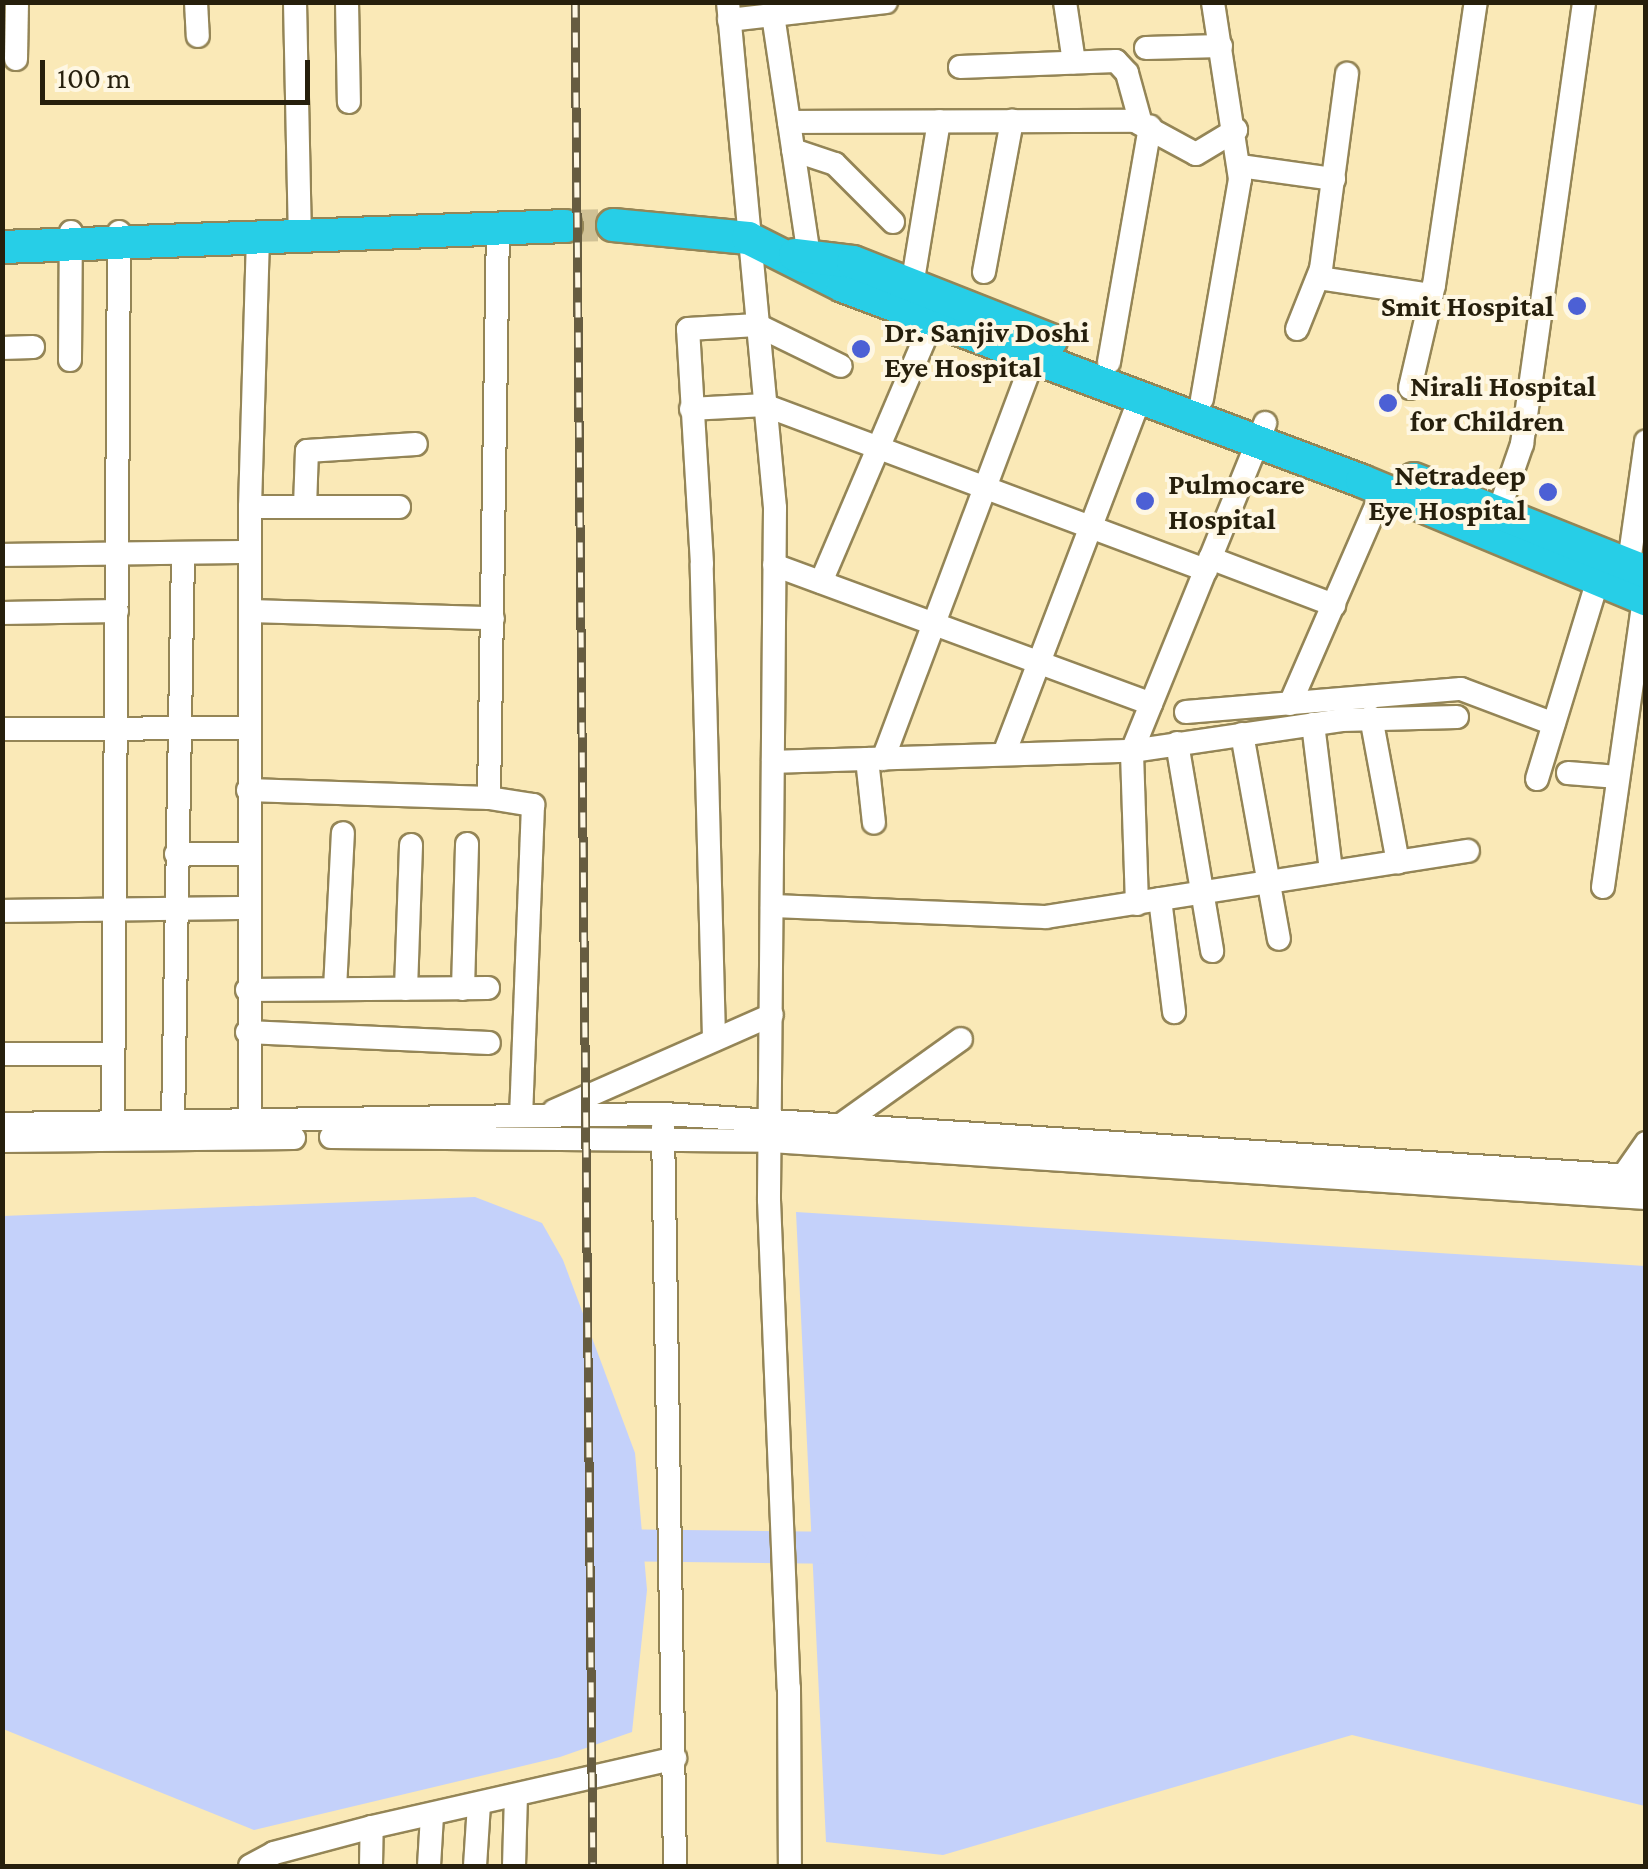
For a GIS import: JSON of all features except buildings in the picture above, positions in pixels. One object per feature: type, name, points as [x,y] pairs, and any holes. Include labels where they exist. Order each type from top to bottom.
[{"type":"highway","points":[[613,225],[748,238],[800,255],[853,262],[1202,399],[1384,490],[1495,523]]},
{"type":"highway","points":[[2,247],[71,239],[566,226]]},
{"type":"highway","points":[[2,233],[71,239]]},
{"type":"highway","points":[[800,255],[843,286],[1140,397],[1262,432],[1495,523],[1631,584]]},
{"type":"street","points":[[16,58],[17,2]]},
{"type":"street","points":[[196,2],[198,36]]},
{"type":"street","points":[[295,2],[300,235]]},
{"type":"street","points":[[348,2],[349,102]]},
{"type":"street","points":[[790,1866],[789,1688],[768,1200],[774,564],[764,405],[728,11],[886,2]]},
{"type":"street","points":[[1065,2],[1074,62]]},
{"type":"street","points":[[1202,399],[1240,166],[1213,2]]},
{"type":"street","points":[[1410,388],[1432,295],[1476,2]]},
{"type":"street","points":[[1495,523],[1522,444],[1584,2]]},
{"type":"street","points":[[784,10],[800,255]]},
{"type":"street","points":[[1146,48],[1221,46]]},
{"type":"street","points":[[960,67],[1123,64],[1146,126],[1109,362]]},
{"type":"street","points":[[1296,329],[1318,278],[1347,74]]},
{"type":"street","points":[[789,122],[1012,121],[1146,126],[1196,154],[1236,130]]},
{"type":"street","points":[[984,272],[1012,121]]},
{"type":"street","points":[[912,286],[939,122]]},
{"type":"street","points":[[793,150],[835,164],[893,222]]},
{"type":"street","points":[[1240,166],[1334,179]]},
{"type":"street","points":[[490,798],[498,228]]},
{"type":"street","points":[[250,1130],[247,990],[250,508],[258,236]]},
{"type":"street","points":[[112,1123],[119,238]]},
{"type":"street","points":[[70,360],[71,239]]},
{"type":"street","points":[[1318,278],[1432,295]]},
{"type":"street","points":[[821,582],[933,320]]},
{"type":"street","points":[[714,1038],[702,564],[688,329],[756,325],[841,366]]},
{"type":"street","points":[[2,348],[33,347]]},
{"type":"street","points":[[874,823],[875,759],[1034,357]]},
{"type":"street","points":[[1004,754],[1140,397]]},
{"type":"street","points":[[691,409],[764,405],[1091,527],[1334,605]]},
{"type":"street","points":[[1174,1012],[1148,902],[1132,751],[1262,432]]},
{"type":"street","points":[[1603,887],[1618,777],[1631,584],[1646,442]]},
{"type":"street","points":[[305,507],[307,451],[416,444]]},
{"type":"street","points":[[1290,704],[1384,490]]},
{"type":"street","points":[[250,508],[399,507]]},
{"type":"street","points":[[2,555],[250,552]]},
{"type":"street","points":[[173,1122],[182,553]]},
{"type":"street","points":[[774,564],[1151,704]]},
{"type":"street","points":[[1537,779],[1554,724],[1631,584]]},
{"type":"street","points":[[2,613],[117,611]]},
{"type":"street","points":[[250,611],[493,618]]},
{"type":"street","points":[[1186,712],[1461,689],[1554,724]]},
{"type":"street","points":[[773,762],[1132,751],[1371,717],[1456,717]]},
{"type":"street","points":[[1371,717],[1398,864]]},
{"type":"street","points":[[1313,724],[1331,871]]},
{"type":"street","points":[[2,729],[249,728]]},
{"type":"street","points":[[1242,734],[1279,940]]},
{"type":"street","points":[[1177,743],[1212,951]]},
{"type":"street","points":[[1568,773],[1618,777]]},
{"type":"street","points":[[248,790],[523,800],[537,817],[514,1126]]},
{"type":"street","points":[[335,990],[343,833]]},
{"type":"street","points":[[463,988],[467,844]]},
{"type":"street","points":[[406,989],[411,846]]},
{"type":"street","points":[[772,906],[1046,917],[1267,879],[1468,852]]},
{"type":"street","points":[[176,854],[248,854]]},
{"type":"street","points":[[2,911],[248,908]]},
{"type":"street","points":[[247,990],[488,988]]},
{"type":"street","points":[[514,1126],[772,1015]]},
{"type":"street","points":[[247,1032],[489,1043]]},
{"type":"street","points":[[842,1124],[961,1040]]},
{"type":"street","points":[[2,1054],[113,1054]]},
{"type":"street","points":[[550,1113],[664,1114],[771,1130],[1199,1158],[1634,1177],[1646,1142]]},
{"type":"street","points":[[664,1114],[675,1866]]},
{"type":"street","points":[[2,1124],[173,1122],[250,1130]]},
{"type":"street","points":[[2,1141],[250,1130],[514,1126],[662,1139],[842,1124],[1646,1198]]},
{"type":"street","points":[[250,1866],[274,1852],[372,1827],[675,1758]]},
{"type":"street","points":[[514,1866],[516,1795]]},
{"type":"street","points":[[475,1866],[478,1804]]},
{"type":"street","points":[[429,1866],[432,1815]]},
{"type":"street","points":[[371,1866],[372,1827]]},
{"type":"water","points":[[475,1197],[542,1223],[563,1260],[635,1453],[647,1590],[632,1732],[560,1757],[254,1830],[3,1729],[3,1216]]},
{"type":"water","points":[[796,1212],[1645,1266],[1645,1806],[1352,1735],[943,1855],[826,1842]]},
{"type":"waterway","points":[[602,1545],[853,1548]]},
{"type":"tunnel","points":[[566,226],[613,225]]},
{"type":"railway","points":[[575,2],[593,1866]]},
{"type":"place","name":"Smit Hospital","points":[[1577,306]]},
{"type":"place","name":"Dr. Sanjiv Doshi Eye Hospital","points":[[861,349]]},
{"type":"place","name":"Nirali Hospital for Children","points":[[1388,403]]},
{"type":"place","name":"Netradeep Eye Hospital","points":[[1548,492]]},
{"type":"place","name":"Pulmocare Hospital","points":[[1145,501]]}]
